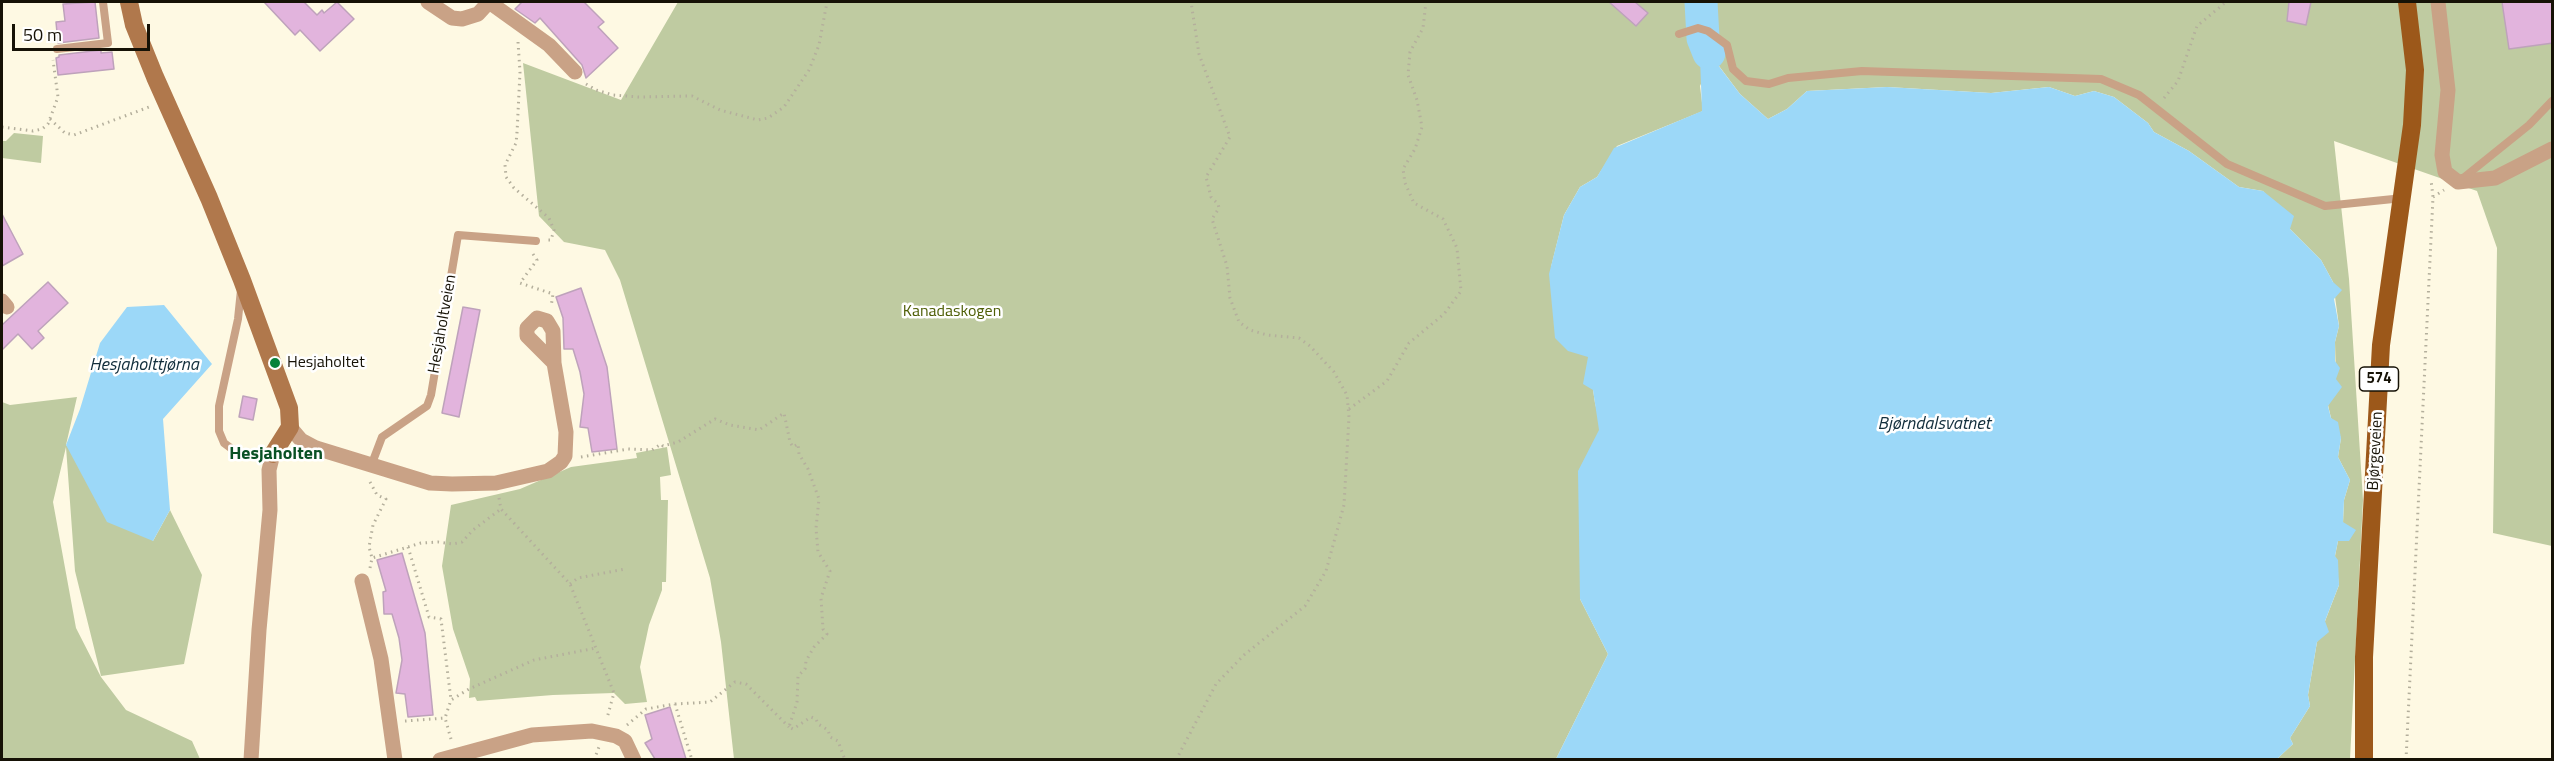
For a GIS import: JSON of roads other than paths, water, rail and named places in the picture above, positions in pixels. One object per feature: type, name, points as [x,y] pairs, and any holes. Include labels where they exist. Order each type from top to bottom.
[{"type":"main road","points":[[129,2],[134,25],[209,198],[290,408],[290,427],[271,462]]},
{"type":"main road","name":"Bjørgeveien","points":[[2364,759],[2364,657],[2381,345],[2412,125],[2415,70],[2407,2]]},
{"type":"street","points":[[428,2],[452,18],[462,19],[478,14],[489,2],[549,45],[575,72]]},
{"type":"street","points":[[2438,2],[2448,90],[2442,155],[2445,172],[2458,182],[2494,177],[2553,149]]},
{"type":"street","points":[[290,427],[301,440],[369,471],[430,483],[496,483],[548,471],[561,462],[567,447],[566,432],[554,363],[553,332],[547,321],[537,318],[526,328],[527,336],[554,363]]},
{"type":"street","points":[[251,759],[270,510],[271,462]]},
{"type":"street","points":[[362,581],[381,659],[388,722],[395,759]]},
{"type":"street","points":[[440,759],[532,735],[571,731],[603,732],[616,736],[625,741],[634,759]]},
{"type":"lane","points":[[57,50],[108,43],[103,2]]},
{"type":"lane","points":[[1679,34],[1698,28],[1708,31],[1727,45],[1733,69],[1746,81],[1769,84],[1788,78],[1862,70],[2101,79],[2139,94],[2227,164],[2325,206],[2403,198]]},
{"type":"lane","points":[[2458,182],[2529,126],[2553,102]]},
{"type":"lane","name":"Hesjaholtveien","points":[[369,471],[382,437],[427,406],[458,235],[536,241]]},
{"type":"lane","points":[[242,280],[238,319],[219,406],[219,431],[224,443],[236,452],[271,462]]},
{"type":"water","name":"Bjørndalsvatnet","points":[[1709,53],[1740,94],[1768,119],[1787,109],[1807,91],[1887,87],[1991,93],[2049,87],[2075,96],[2094,91],[2114,97],[2148,123],[2154,132],[2189,151],[2239,187],[2263,191],[2294,216],[2290,229],[2321,260],[2333,282],[2342,290],[2334,299],[2339,326],[2335,342],[2335,361],[2340,368],[2336,379],[2342,387],[2328,406],[2331,418],[2338,422],[2341,438],[2338,457],[2350,480],[2344,500],[2343,522],[2356,530],[2349,541],[2338,541],[2335,556],[2338,560],[2339,585],[2325,621],[2329,632],[2317,642],[2308,695],[2310,706],[2290,738],[2293,744],[2277,759],[1556,759],[1608,654],[1580,599],[1578,471],[1599,430],[1593,390],[1583,384],[1588,357],[1568,351],[1555,338],[1549,274],[1564,215],[1580,187],[1597,177],[1614,148],[1702,111],[1700,58]]},
{"type":"water","name":"Hesjaholttjørna","points":[[164,305],[212,364],[163,419],[170,510],[153,541],[107,522],[66,445],[80,409],[100,343],[127,307]]},
{"type":"waterway","points":[[1701,2],[1703,38],[1709,53]]},
{"type":"place","name":"Hesjaholtet","points":[[275,363]]},
{"type":"district","name":"Hesjaholten","points":[[276,455]]},
{"type":"park label","name":"Kanadaskogen","points":[[952,312]]}]
